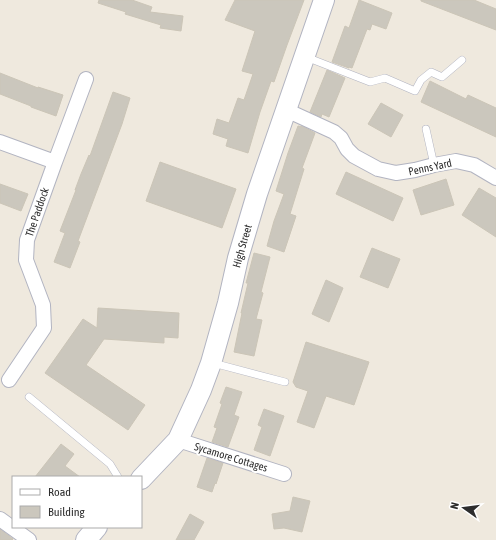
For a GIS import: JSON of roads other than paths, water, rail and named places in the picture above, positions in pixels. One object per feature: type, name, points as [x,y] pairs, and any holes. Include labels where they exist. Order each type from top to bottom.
[{"type":"street","name":"High Street","points":[[142,478],[178,440],[201,390],[211,363],[228,303],[238,258],[251,216],[324,0]]},
{"type":"street","name":"The Paddock","points":[[9,380],[44,328],[43,306],[26,260],[28,240],[86,79]]},
{"type":"street","name":"Penns Yard","points":[[286,110],[334,132],[341,138],[347,149],[354,156],[378,169],[396,173],[456,161],[474,165],[496,178]]},
{"type":"street","points":[[0,142],[55,162]]},
{"type":"street","name":"Sycamore Cottages","points":[[178,440],[284,474]]},
{"type":"street","points":[[0,519],[12,528]]},
{"type":"street","points":[[12,528],[29,540]]},
{"type":"street","points":[[86,540],[96,528]]},
{"type":"lane","points":[[304,56],[370,82],[385,78],[415,91],[421,80],[431,72],[442,77],[462,60]]},
{"type":"lane","points":[[426,129],[434,165]]},
{"type":"lane","points":[[211,363],[285,382]]},
{"type":"lane","points":[[29,397],[110,464],[117,476]]}]
